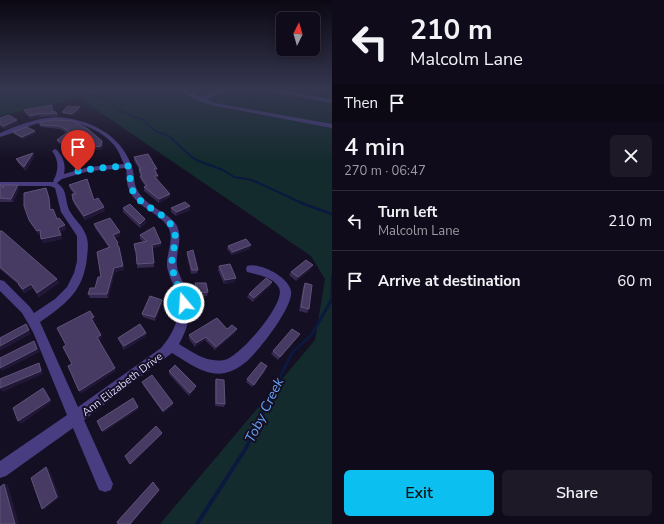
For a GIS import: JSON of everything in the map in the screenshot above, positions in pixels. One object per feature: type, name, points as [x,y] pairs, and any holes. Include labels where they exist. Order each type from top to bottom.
[{"type":"street","points":[[264,113],[332,126]]},
{"type":"street","name":"Ann Elizabeth Drive","points":[[0,136],[30,123],[43,119],[56,118],[76,120],[105,133],[113,140],[122,153],[128,166],[131,184],[135,195],[166,220],[175,232],[176,239],[172,264],[174,275],[183,297],[184,314],[179,332],[171,346],[75,418],[0,470]]},
{"type":"street","points":[[33,320],[65,298],[76,285],[83,250],[82,236],[76,225],[66,213],[57,181],[60,158],[55,151]]},
{"type":"street","points":[[0,184],[57,181],[88,169],[128,166]]},
{"type":"street","points":[[171,346],[203,364],[218,368],[228,367],[243,357],[280,310],[286,300],[287,294],[284,286],[278,279],[251,269]]},
{"type":"street","name":"Ann Elizabeth Drive","points":[[0,284],[26,310],[33,320],[105,484]]},
{"type":"green space","points":[[0,113],[11,113],[0,116]]},
{"type":"green space","points":[[102,113],[332,113],[332,524],[160,524],[315,340],[325,279],[311,256]]},
{"type":"building","points":[[27,113],[49,113],[39,114],[30,116]]},
{"type":"building","points":[[9,115],[17,120],[4,126],[0,124],[0,118]]},
{"type":"building","points":[[52,120],[73,121],[88,129],[102,141],[101,146],[90,148],[86,143],[74,149],[57,140],[69,131],[60,126],[40,125],[40,122]]},
{"type":"building","points":[[27,127],[35,131],[22,137],[13,132]]},
{"type":"building","points":[[33,153],[24,167],[16,159]]},
{"type":"building","points":[[148,154],[157,169],[154,169],[158,176],[154,176],[170,194],[159,199],[144,187],[147,186],[140,176],[142,175],[139,169],[141,169],[134,157]]},
{"type":"building","points":[[87,179],[94,200],[98,198],[104,207],[84,216],[73,200],[72,194],[76,194],[69,185]]},
{"type":"building","points":[[0,184],[3,188],[4,185],[18,185],[11,199],[0,198]]},
{"type":"building","points":[[46,188],[50,210],[53,209],[57,219],[59,218],[65,225],[58,228],[61,235],[41,239],[40,230],[37,231],[29,220],[24,206],[24,193]]},
{"type":"building","points":[[185,202],[190,206],[177,212],[171,208]]},
{"type":"building","points":[[130,204],[145,219],[140,224],[123,208]]},
{"type":"building","points":[[110,218],[120,232],[113,235],[118,243],[123,266],[114,268],[107,294],[88,294],[90,288],[95,288],[98,277],[101,277],[97,252],[110,247],[94,224]]},
{"type":"building","points":[[154,227],[161,243],[152,245],[154,263],[137,264],[134,244],[147,241],[140,235]]},
{"type":"building","points":[[0,231],[2,231],[57,279],[37,293],[31,284],[23,289],[18,284],[19,283],[0,267]]},
{"type":"building","points":[[246,239],[251,245],[233,252],[228,246]]},
{"type":"building","points":[[193,250],[198,270],[192,270],[187,252]]},
{"type":"building","points":[[306,260],[313,265],[298,277],[291,272]]},
{"type":"building","points":[[230,264],[236,278],[225,280],[219,266]]},
{"type":"building","points":[[266,278],[272,282],[254,298],[249,294]]},
{"type":"building","points":[[195,283],[206,283],[208,292],[197,293]]},
{"type":"building","points":[[305,283],[312,285],[309,309],[301,307]]},
{"type":"building","points":[[150,296],[162,300],[155,317],[142,314]]},
{"type":"building","points":[[90,311],[94,317],[91,318],[101,335],[97,337],[115,368],[79,391],[68,366],[72,364],[63,347],[66,345],[57,328]]},
{"type":"building","points":[[217,318],[227,329],[232,325],[237,329],[216,347],[206,337],[196,343],[189,335]]},
{"type":"building","points":[[26,324],[29,330],[0,346],[0,338]]},
{"type":"building","points":[[140,324],[146,333],[124,346],[118,338]]},
{"type":"building","points":[[292,329],[300,334],[280,357],[273,351]]},
{"type":"building","points":[[34,341],[37,349],[0,368],[0,358]]},
{"type":"building","points":[[261,362],[267,366],[254,385],[247,379]]},
{"type":"building","points":[[39,363],[41,371],[0,388],[0,379]]},
{"type":"building","points":[[175,365],[196,386],[190,393],[169,371]]},
{"type":"building","points":[[152,375],[173,403],[163,411],[142,382]]},
{"type":"building","points":[[216,379],[224,380],[225,404],[216,403]]},
{"type":"building","points":[[43,388],[50,400],[18,421],[13,408]]},
{"type":"building","points":[[133,398],[138,407],[102,431],[97,421]]},
{"type":"building","points":[[156,426],[162,433],[130,464],[125,456]]},
{"type":"building","points":[[46,467],[57,497],[42,509],[31,478]]},
{"type":"building","points":[[153,482],[159,490],[130,524],[118,524],[117,522]]},
{"type":"building","points":[[4,484],[15,524],[0,524],[0,487]]},
{"type":"waterway","points":[[126,113],[143,120],[155,131],[169,136],[172,139]]},
{"type":"waterway","points":[[172,139],[193,158],[199,161],[223,170],[234,177],[252,180],[304,204]]},
{"type":"waterway","points":[[301,203],[332,214]]},
{"type":"waterway","name":"Toby Creek","points":[[332,276],[332,297]]},
{"type":"waterway","name":"Toby Creek","points":[[273,391],[292,353],[312,334],[332,299]]},
{"type":"waterway","name":"Toby Creek","points":[[197,524],[246,448],[274,390]]},
{"type":"route","points":[[78,171],[128,166],[132,189],[135,195],[166,220],[175,232],[176,239],[172,253],[172,264],[174,275],[184,303]]}]
